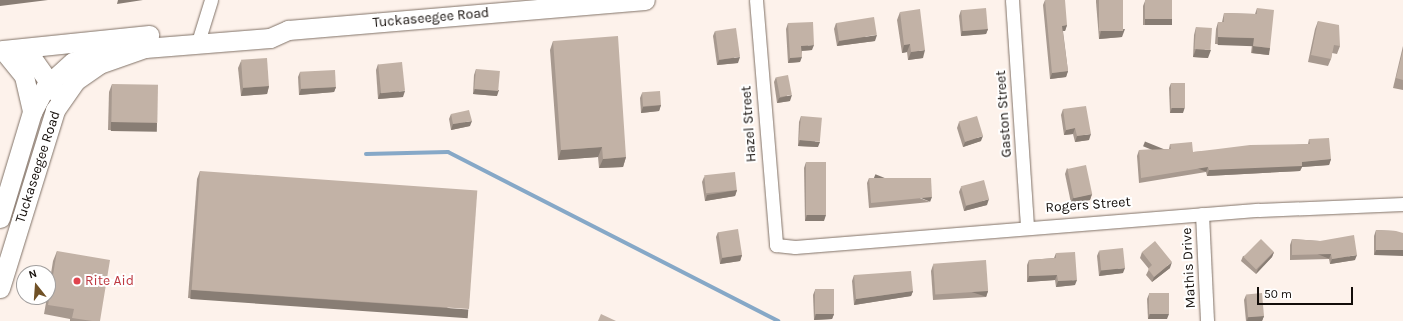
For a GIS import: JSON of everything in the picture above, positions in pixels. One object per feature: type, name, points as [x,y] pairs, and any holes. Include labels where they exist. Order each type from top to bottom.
[{"type":"main road","name":"Tuckaseegee Road","points":[[0,288],[48,127],[58,105],[74,82],[99,64],[145,48],[199,35],[271,26],[288,30],[646,0]]},
{"type":"main road","name":"Tuckaseegee Road","points":[[0,218],[32,112],[52,81],[74,62],[97,51],[149,35],[199,35]]},
{"type":"main road","points":[[7,50],[149,35]]},
{"type":"main road","points":[[7,50],[32,58],[52,81],[58,105]]},
{"type":"main road","points":[[7,50],[24,76],[32,112]]},
{"type":"street","points":[[199,35],[211,0]]},
{"type":"street","name":"Hazel Street","points":[[756,0],[776,245]]},
{"type":"street","name":"Gaston Street","points":[[1012,0],[1027,226]]},
{"type":"street","name":"Rogers Street","points":[[776,245],[795,247],[1027,226],[1202,214],[1403,204]]},
{"type":"street","name":"Mathis Drive","points":[[1202,214],[1208,321]]},
{"type":"building","points":[[1045,0],[1065,0],[1067,25],[1062,26],[1068,71],[1052,73]]},
{"type":"building","points":[[1099,0],[1123,0],[1123,31],[1099,31]]},
{"type":"building","points":[[1145,0],[1172,0],[1172,19],[1145,19]]},
{"type":"building","points":[[986,8],[988,29],[963,31],[961,10]]},
{"type":"building","points":[[1257,8],[1274,10],[1270,48],[1253,46],[1254,38],[1218,37],[1218,22],[1224,22],[1224,13],[1257,14]]},
{"type":"building","points":[[920,9],[925,50],[911,52],[910,44],[904,45],[900,12]]},
{"type":"building","points":[[874,17],[877,35],[839,41],[836,23]]},
{"type":"building","points":[[1318,21],[1339,25],[1340,46],[1334,45],[1331,59],[1311,55]]},
{"type":"building","points":[[813,22],[814,45],[801,46],[802,57],[790,58],[788,23]]},
{"type":"building","points":[[1196,27],[1212,28],[1210,50],[1194,49]]},
{"type":"building","points":[[736,28],[740,57],[719,60],[715,31]]},
{"type":"building","points":[[618,36],[626,157],[603,159],[602,147],[561,150],[553,41]]},
{"type":"building","points":[[1403,50],[1403,80],[1396,78]]},
{"type":"building","points":[[267,58],[269,86],[243,88],[241,60]]},
{"type":"building","points":[[402,62],[405,91],[381,93],[378,65]]},
{"type":"building","points":[[476,69],[500,71],[498,91],[474,89]]},
{"type":"building","points":[[335,70],[336,87],[301,89],[300,72]]},
{"type":"building","points":[[788,75],[792,95],[780,97],[776,77]]},
{"type":"building","points":[[1171,83],[1185,83],[1185,108],[1171,108]]},
{"type":"building","points":[[112,84],[158,85],[157,123],[111,122]]},
{"type":"building","points":[[660,91],[661,105],[643,106],[642,92]]},
{"type":"building","points":[[1086,106],[1091,134],[1077,136],[1075,128],[1066,130],[1063,109]]},
{"type":"building","points":[[469,110],[472,121],[453,124],[451,114]]},
{"type":"building","points":[[801,116],[822,118],[820,142],[799,140]]},
{"type":"building","points":[[977,116],[983,136],[965,142],[959,122]]},
{"type":"building","points":[[1329,138],[1331,159],[1302,162],[1302,166],[1209,170],[1208,167],[1141,178],[1139,150],[1171,149],[1170,144],[1192,142],[1193,152],[1250,145],[1310,144],[1309,139]]},
{"type":"building","points":[[806,162],[826,162],[826,215],[806,215]]},
{"type":"building","points":[[1086,165],[1092,194],[1074,198],[1067,169]]},
{"type":"building","points":[[200,171],[477,190],[469,309],[192,290]]},
{"type":"building","points":[[735,172],[737,190],[706,193],[704,175]]},
{"type":"building","points":[[869,178],[931,178],[932,197],[871,203]]},
{"type":"building","points":[[984,180],[989,199],[966,206],[961,186]]},
{"type":"building","points":[[738,229],[742,255],[722,258],[718,232]]},
{"type":"building","points":[[1376,230],[1396,231],[1403,233],[1403,250],[1376,250]]},
{"type":"building","points":[[1354,235],[1357,255],[1332,259],[1331,254],[1292,255],[1292,239],[1320,241]]},
{"type":"building","points":[[1261,239],[1274,252],[1256,269],[1243,257]]},
{"type":"building","points":[[1155,241],[1172,262],[1154,277],[1148,269],[1152,265],[1142,252]]},
{"type":"building","points":[[1123,248],[1125,268],[1101,270],[1099,251]]},
{"type":"building","name":"Rite Aid","points":[[57,251],[110,260],[100,321],[72,318],[74,309],[48,305],[56,305],[56,265],[55,265]]},
{"type":"building","points":[[1075,252],[1077,280],[1058,281],[1057,275],[1029,276],[1029,260],[1056,258],[1056,253]]},
{"type":"building","points":[[986,260],[988,291],[935,295],[933,264]]},
{"type":"building","points":[[911,271],[913,291],[856,299],[854,275]]},
{"type":"building","points":[[815,289],[834,289],[834,314],[815,314]]},
{"type":"building","points":[[1149,293],[1169,293],[1169,314],[1149,314]]},
{"type":"building","points":[[1262,293],[1264,316],[1248,317],[1246,294]]},
{"type":"building","points":[[601,314],[616,321],[598,321]]},
{"type":"waterway","points":[[366,154],[448,152],[778,321]]},
{"type":"place","name":"Rite Aid","points":[[77,281]]}]
